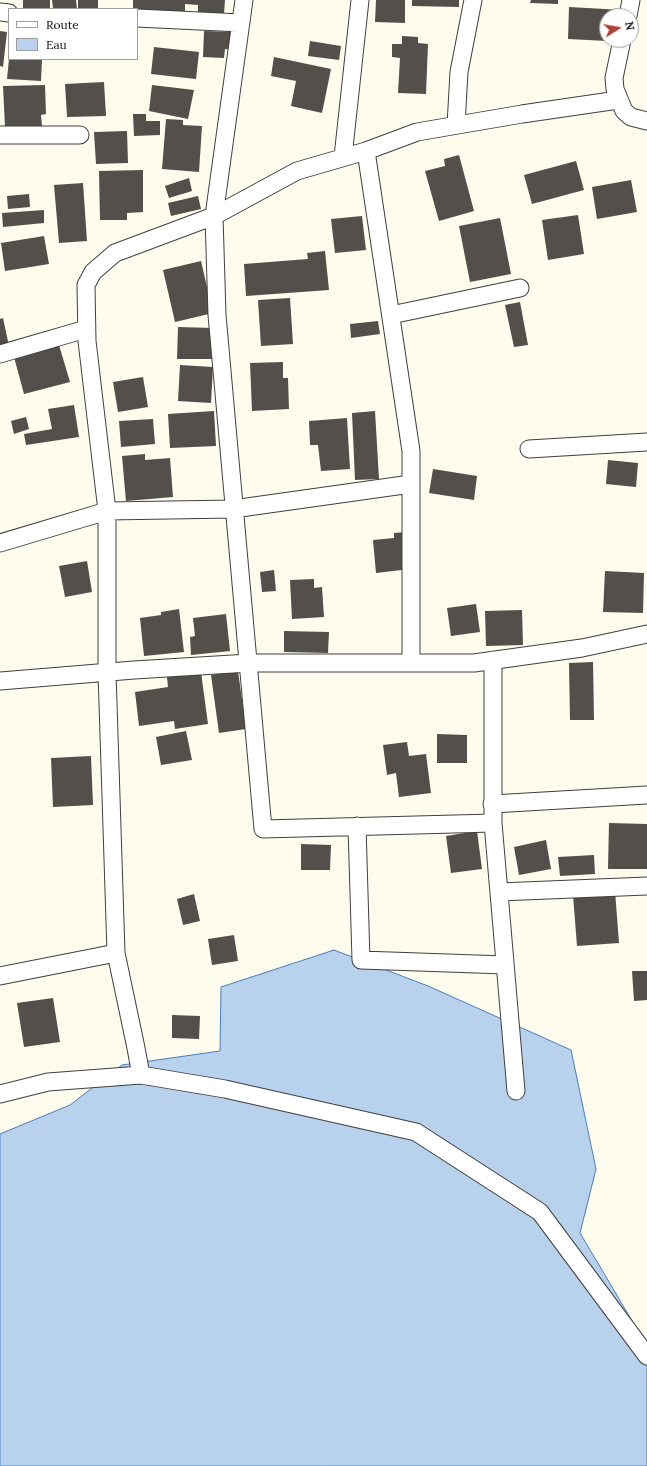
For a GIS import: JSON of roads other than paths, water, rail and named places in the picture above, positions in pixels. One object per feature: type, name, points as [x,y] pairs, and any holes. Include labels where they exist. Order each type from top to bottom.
[{"type":"street","points":[[244,0],[214,216],[217,315],[233,509],[249,663],[263,829],[493,823]]},
{"type":"street","points":[[343,157],[360,0]]},
{"type":"street","points":[[456,125],[459,72],[473,0]]},
{"type":"street","points":[[138,18],[240,23]]},
{"type":"street","points":[[620,48],[614,78],[614,89],[618,100],[624,111],[631,117],[647,121]]},
{"type":"street","points":[[141,1075],[116,953],[106,672],[107,511],[86,329],[86,285],[93,272],[115,252],[214,216],[297,171],[366,151],[417,132],[522,114],[618,100]]},
{"type":"street","points":[[0,135],[80,134]]},
{"type":"street","points":[[366,151],[411,452],[410,662]]},
{"type":"street","points":[[390,315],[520,288]]},
{"type":"street","points":[[0,354],[86,329]]},
{"type":"street","points":[[529,449],[647,442]]},
{"type":"street","points":[[0,543],[107,511],[233,509],[411,484]]},
{"type":"street","points":[[0,681],[106,672],[249,663],[474,663],[582,648],[647,634]]},
{"type":"street","points":[[493,660],[493,823],[516,1091]]},
{"type":"street","points":[[492,804],[647,794]]},
{"type":"street","points":[[357,826],[361,960],[505,965]]},
{"type":"street","points":[[499,892],[647,886]]},
{"type":"street","points":[[0,976],[116,953]]},
{"type":"street","points":[[0,1094],[48,1082],[141,1075],[225,1089],[416,1132],[540,1212],[647,1356]]},
{"type":"water","points":[[334,950],[428,986],[571,1050],[596,1169],[580,1233],[647,1346],[647,1466],[0,1466],[0,1134],[70,1105],[122,1065],[220,1051],[221,987]]}]
